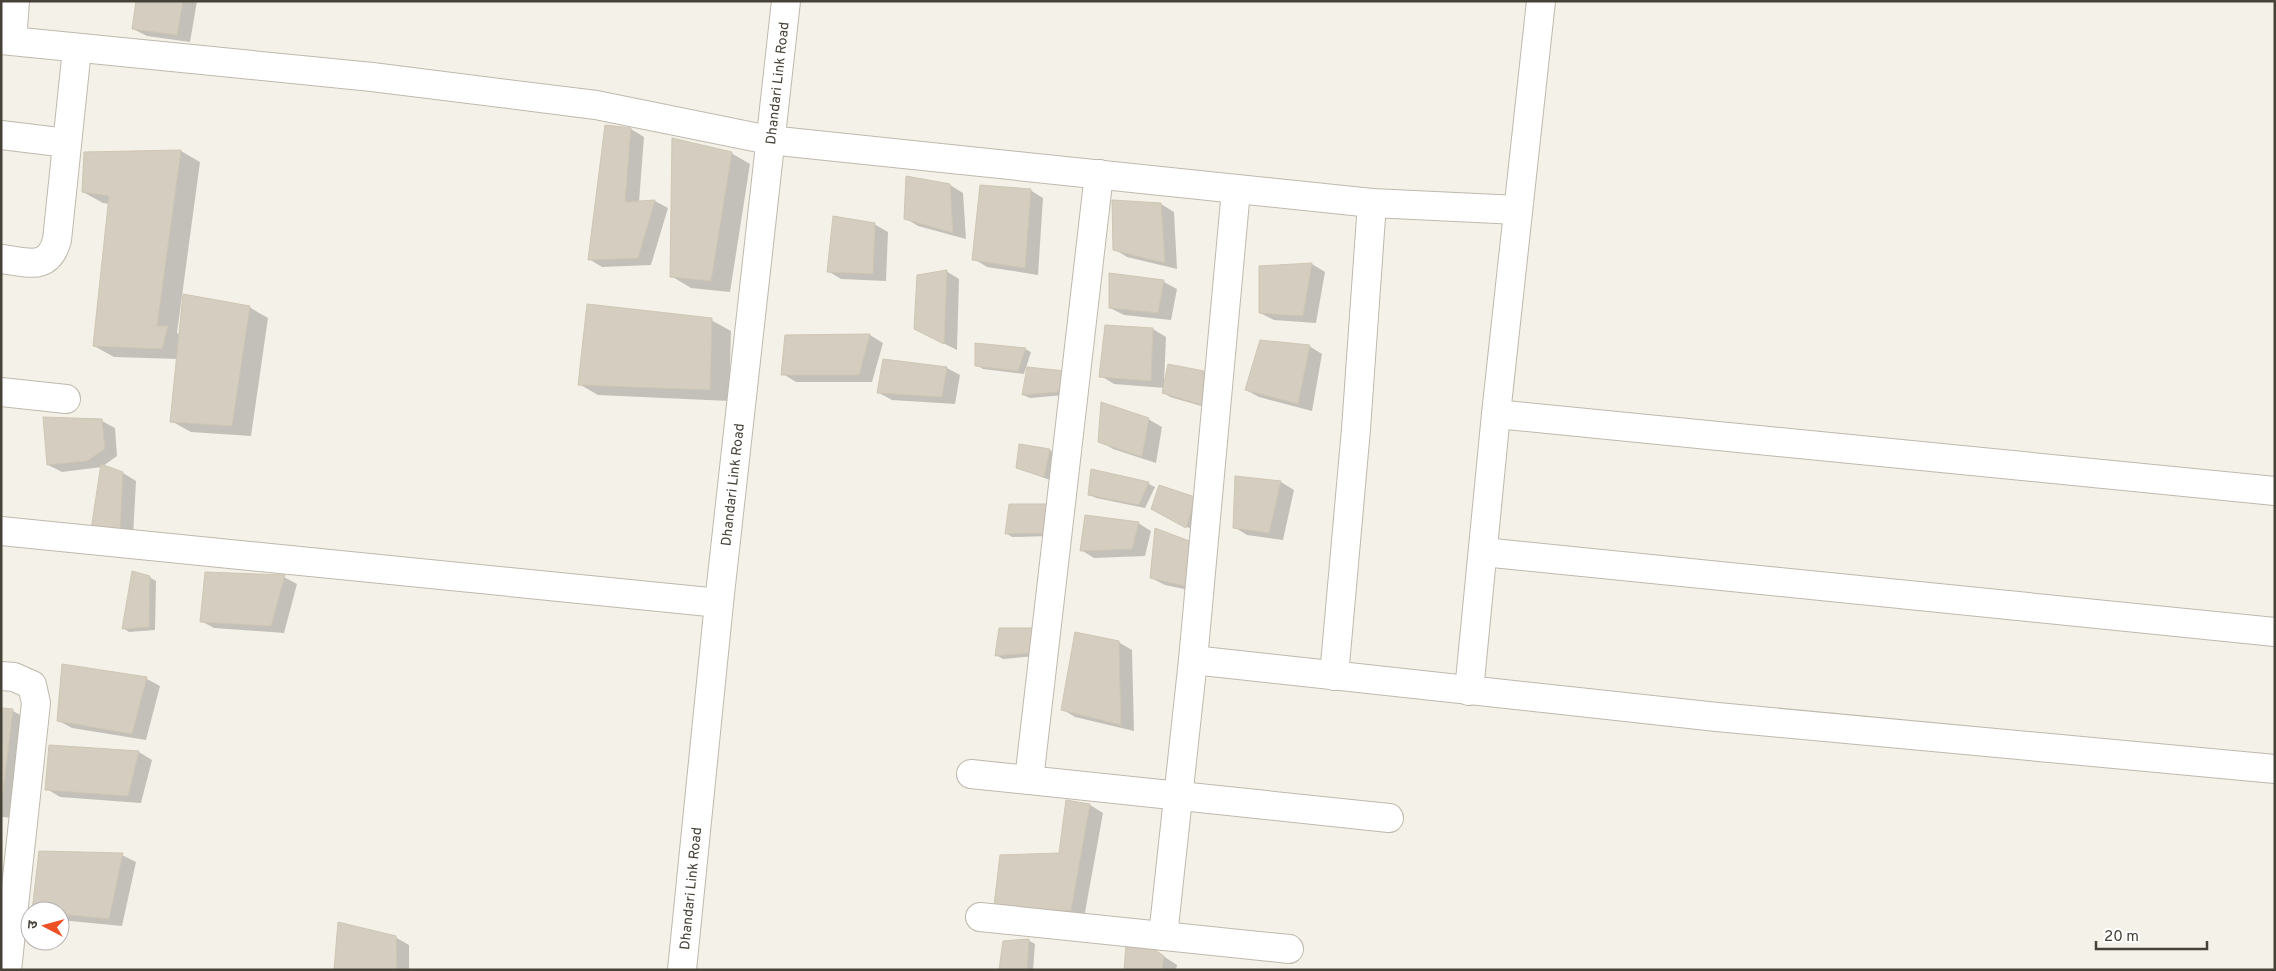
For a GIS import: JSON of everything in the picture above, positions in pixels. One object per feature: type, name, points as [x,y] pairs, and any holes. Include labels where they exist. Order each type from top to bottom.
[{"type":"street","points":[[15,1],[6,41],[372,77],[596,105],[770,140],[1372,203],[1518,210]]},
{"type":"street","name":"Dhandari Link Road","points":[[682,970],[719,603],[786,1]]},
{"type":"street","points":[[1469,691],[1496,414],[1541,1]]},
{"type":"street","points":[[1,259],[35,263],[46,261],[53,253],[57,240],[77,48]]},
{"type":"street","points":[[1,135],[67,143]]},
{"type":"street","points":[[1029,780],[1099,174]]},
{"type":"street","points":[[1163,936],[1193,660],[1236,190]]},
{"type":"street","points":[[1334,676],[1356,429],[1372,203]]},
{"type":"street","points":[[1,392],[66,399]]},
{"type":"street","points":[[1496,414],[2275,491]]},
{"type":"street","points":[[1,531],[719,603]]},
{"type":"street","points":[[1483,552],[2275,632]]},
{"type":"street","points":[[1193,660],[1717,717],[2275,769]]},
{"type":"street","points":[[1,676],[14,677],[32,684],[36,703],[11,836],[7,970]]},
{"type":"street","points":[[971,774],[1389,818]]},
{"type":"street","points":[[980,917],[1289,949]]},
{"type":"building","points":[[136,1],[183,1],[177,35],[132,29]]},
{"type":"building","points":[[605,125],[631,128],[625,202],[655,200],[638,258],[588,260]]},
{"type":"building","points":[[672,138],[732,152],[711,281],[670,277]]},
{"type":"building","points":[[181,150],[157,326],[168,326],[162,349],[93,346],[109,196],[82,192],[84,152]]},
{"type":"building","points":[[906,176],[950,184],[953,233],[904,219]]},
{"type":"building","points":[[980,185],[1031,189],[1025,268],[972,260]]},
{"type":"building","points":[[1112,200],[1161,203],[1165,263],[1113,250]]},
{"type":"building","points":[[833,216],[875,223],[873,274],[827,272]]},
{"type":"building","points":[[1312,263],[1303,316],[1259,313],[1259,266]]},
{"type":"building","points":[[947,270],[944,344],[914,329],[917,275]]},
{"type":"building","points":[[1109,273],[1164,280],[1158,313],[1109,308]]},
{"type":"building","points":[[183,294],[250,306],[232,426],[170,422]]},
{"type":"building","points":[[587,304],[712,318],[710,390],[578,385]]},
{"type":"building","points":[[1105,325],[1153,328],[1151,381],[1099,377]]},
{"type":"building","points":[[870,334],[859,375],[781,375],[785,335]]},
{"type":"building","points":[[1260,340],[1310,345],[1298,404],[1245,390]]},
{"type":"building","points":[[975,343],[1026,348],[1018,371],[975,366]]},
{"type":"building","points":[[883,359],[947,367],[942,397],[877,393]]},
{"type":"building","points":[[1168,364],[1204,371],[1202,405],[1162,393]]},
{"type":"building","points":[[1027,367],[1065,371],[1058,392],[1022,395]]},
{"type":"building","points":[[1101,402],[1149,418],[1142,457],[1098,442]]},
{"type":"building","points":[[43,417],[102,419],[105,449],[87,461],[47,465]]},
{"type":"building","points":[[1019,444],[1050,449],[1044,477],[1016,468]]},
{"type":"building","points":[[101,464],[123,472],[120,530],[91,530]]},
{"type":"building","points":[[1091,469],[1149,482],[1139,505],[1088,495]]},
{"type":"building","points":[[1235,476],[1281,481],[1269,533],[1233,528]]},
{"type":"building","points":[[1159,485],[1195,497],[1186,528],[1151,509]]},
{"type":"building","points":[[1009,504],[1052,504],[1044,533],[1005,534]]},
{"type":"building","points":[[1085,515],[1139,522],[1132,549],[1080,551]]},
{"type":"building","points":[[1155,528],[1192,542],[1185,586],[1150,578]]},
{"type":"building","points":[[132,571],[150,576],[149,627],[122,629]]},
{"type":"building","points":[[205,572],[285,575],[271,626],[200,622]]},
{"type":"building","points":[[999,628],[1032,628],[1030,653],[995,656]]},
{"type":"building","points":[[1075,632],[1119,641],[1121,725],[1061,710]]},
{"type":"building","points":[[62,664],[147,677],[132,734],[57,721]]},
{"type":"building","points":[[1,708],[13,709],[1,808]]},
{"type":"building","points":[[49,745],[139,751],[128,796],[45,790]]},
{"type":"building","points":[[1066,800],[1090,804],[1071,911],[994,906],[1000,855],[1059,853]]},
{"type":"building","points":[[39,851],[123,853],[109,919],[70,915],[70,901],[33,901]]},
{"type":"building","points":[[338,922],[396,936],[397,970],[334,970]]},
{"type":"building","points":[[1127,932],[1164,956],[1162,970],[1124,970]]},
{"type":"building","points":[[1029,939],[1027,970],[999,970],[1003,941]]}]
